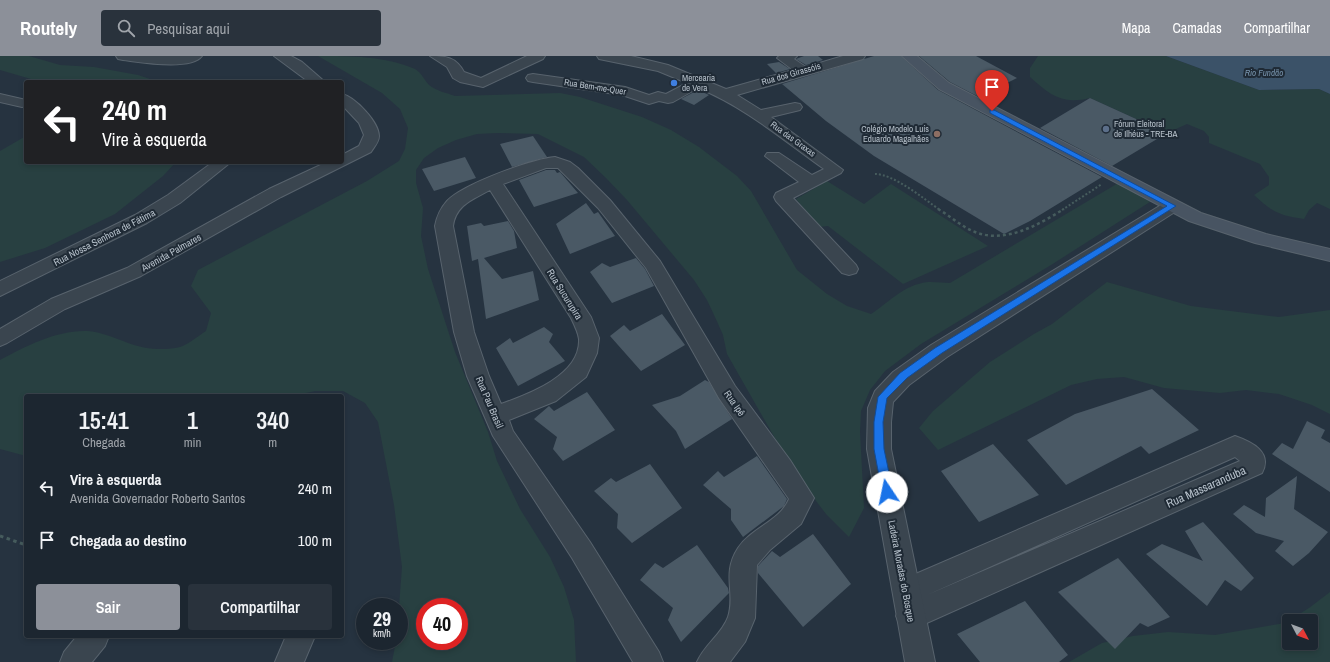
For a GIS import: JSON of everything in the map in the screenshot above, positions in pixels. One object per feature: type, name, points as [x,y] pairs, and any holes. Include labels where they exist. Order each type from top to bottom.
[{"type":"main road","points":[[909,56],[930,76],[944,86],[1195,217],[1228,229],[1330,255]]},
{"type":"street","points":[[123,56],[158,60],[180,60],[195,56]]},
{"type":"street","points":[[281,56],[310,74],[316,80]]},
{"type":"street","points":[[437,56],[453,65],[458,75],[474,82],[483,83],[538,56]]},
{"type":"street","name":"Rua das Graxas","points":[[604,56],[631,60],[663,68],[725,94],[759,115],[835,170],[782,197],[849,269]]},
{"type":"street","points":[[790,56],[784,58],[802,71]]},
{"type":"street","name":"Rua dos Girassóis","points":[[725,94],[849,57]]},
{"type":"street","name":"Rua Bem-me-Quer","points":[[533,78],[625,91],[648,100],[658,96],[668,99],[697,83]]},
{"type":"street","points":[[0,98],[22,103]]},
{"type":"street","name":"Avenida Palmares","points":[[344,100],[360,113],[368,124],[370,139],[366,148],[344,160]]},
{"type":"street","points":[[759,115],[795,107]]},
{"type":"street","points":[[773,156],[810,182]]},
{"type":"street","name":"Rua Ipê","points":[[544,163],[555,162],[564,165],[572,171],[604,204],[653,265],[727,392],[782,467],[802,498],[800,508],[793,517],[758,544],[747,558],[742,575],[743,612],[741,619],[735,632],[711,662]]},
{"type":"street","name":"Rua Pau Brasil","points":[[544,163],[492,182],[469,194],[454,204],[446,215],[444,226],[464,332],[478,376],[504,436],[581,550],[649,662]]},
{"type":"street","name":"Rua Nossa Senhora de Fátima","points":[[0,289],[141,220],[174,199],[220,164]]},
{"type":"street","name":"Avenida Palmares","points":[[0,338],[58,304],[134,272],[275,193],[337,164]]},
{"type":"street","name":"Rua Sucurupira","points":[[492,182],[581,318],[589,338],[587,352],[578,371],[548,396],[496,416]]},
{"type":"street","name":"Ladeira Moradas do Bosque","points":[[920,662],[879,449],[878,422],[883,397],[904,376],[938,351],[1172,206]]},
{"type":"street","name":"Rua Massaranduba","points":[[906,591],[1235,446],[1246,451],[1254,460],[1254,466],[910,616]]},
{"type":"street","points":[[1159,480],[1179,500]]},
{"type":"street","points":[[1070,518],[1087,538]]},
{"type":"street","points":[[74,662],[93,638]]},
{"type":"street","points":[[289,662],[300,638]]},
{"type":"path","points":[[875,174],[881,174],[891,178],[974,232],[983,236],[996,238],[1011,235],[1038,223],[1114,176]]},
{"type":"path","points":[[0,536],[24,544]]},
{"type":"green space","points":[[0,56],[29,56],[60,65],[94,67],[138,75],[153,80],[38,80],[0,70]]},
{"type":"green space","points":[[318,56],[343,56],[392,61],[415,69],[429,85],[455,96],[560,93],[580,97],[642,117],[671,130],[699,147],[737,176],[751,191],[797,270],[827,294],[847,306],[871,314],[908,288],[915,285],[928,282],[950,283],[1120,182],[1153,200],[1051,265],[921,344],[885,371],[870,390],[861,411],[860,432],[864,508],[849,537],[826,514],[807,489],[776,440],[727,354],[723,335],[715,317],[707,300],[694,280],[627,200],[584,157],[538,134],[477,134],[456,140],[438,148],[424,158],[416,170],[416,183],[423,208],[421,236],[428,269],[455,352],[488,432],[497,461],[520,509],[550,557],[564,587],[574,620],[576,662],[392,662],[394,650],[408,650],[408,598],[400,598],[402,567],[394,505],[378,422],[365,403],[343,391],[315,391],[301,394],[24,394],[24,455],[0,449],[0,360],[20,349],[42,340],[76,331],[97,333],[140,347],[154,349],[183,346],[206,331],[211,313],[191,286],[198,270],[367,181],[399,161],[405,149],[408,128],[400,109],[382,93]]},
{"type":"green space","points":[[1038,56],[1166,56],[1259,90],[1319,89],[1330,94],[1330,209],[1317,203],[1309,210],[1304,219],[1282,215],[1266,206],[1254,195],[1269,185],[1269,177],[1260,164],[1209,143],[1209,137],[1204,131],[1187,124],[1167,133],[1090,98],[1072,100],[1057,97],[1044,89],[1030,77],[1030,68]]},
{"type":"green space","points":[[24,137],[24,164],[174,164],[163,176],[115,214],[45,248],[0,262],[0,151]]},
{"type":"green space","points":[[827,181],[864,204],[891,184],[988,246],[903,284],[828,226],[819,227],[796,199]]},
{"type":"green space","points":[[1107,282],[1191,306],[1279,317],[1330,310],[1330,414],[1312,405],[1279,394],[1246,390],[1220,393],[1164,388],[1124,377],[1097,379],[1071,385],[938,450],[919,428],[933,411],[990,362],[1052,324]]},
{"type":"green space","points":[[1330,592],[1330,662],[1069,662],[1102,643],[1133,636],[1168,632],[1215,635],[1282,624],[1282,650],[1318,650],[1318,614],[1299,614]]},
{"type":"water","name":"Rio Fundão","points":[[1166,56],[1330,56],[1330,94],[1319,89],[1259,90]]},
{"type":"building","points":[[804,56],[818,56],[823,60],[806,65],[796,59]]},
{"type":"building","name":"Colégio Modelo Luís Eduardo Magalhães","points":[[874,56],[901,56],[938,90],[1102,177],[1030,221],[1004,234],[874,156],[826,121],[782,84]]},
{"type":"building","points":[[919,56],[976,56],[1017,78],[979,97],[950,82]]},
{"type":"building","points":[[779,62],[790,69],[776,73],[767,64]]},
{"type":"building","points":[[698,90],[709,95],[694,105],[681,99],[677,101]]},
{"type":"building","name":"Fórum Eleitoral de Ilhéus - TRE-BA","points":[[1090,98],[1167,133],[1112,166],[1040,128]]},
{"type":"building","points":[[533,136],[547,157],[512,167],[500,144]]},
{"type":"building","points":[[465,157],[476,178],[434,191],[422,169]]},
{"type":"building","points":[[546,170],[555,170],[557,173],[560,172],[578,193],[534,207],[519,180]]},
{"type":"building","points":[[586,203],[594,214],[598,212],[615,236],[570,254],[556,224]]},
{"type":"building","points":[[508,221],[514,231],[517,248],[484,258],[502,279],[533,271],[539,300],[486,319],[478,259],[472,261],[467,226],[481,223],[484,226]]},
{"type":"building","points":[[636,258],[645,269],[654,286],[612,303],[590,272],[602,263],[610,267]]},
{"type":"building","points":[[662,314],[685,345],[641,371],[610,336],[624,325],[630,331]]},
{"type":"building","points":[[544,327],[553,334],[549,342],[565,361],[518,386],[496,348],[510,338],[513,343]]},
{"type":"building","points":[[705,380],[709,382],[732,419],[685,449],[676,431],[652,405],[680,396]]},
{"type":"building","points":[[1152,389],[1199,430],[1149,454],[1141,446],[1066,485],[1027,440],[1075,414]]},
{"type":"building","points":[[587,392],[615,430],[563,461],[553,449],[557,437],[534,419],[549,406],[554,411]]},
{"type":"building","points":[[1307,421],[1325,430],[1321,438],[1330,443],[1330,492],[1272,454],[1282,443],[1293,449]]},
{"type":"building","points":[[993,444],[1039,495],[979,522],[941,471]]},
{"type":"building","points":[[757,456],[787,499],[784,506],[743,537],[731,520],[731,509],[703,485],[718,471],[724,477]]},
{"type":"building","points":[[650,464],[682,508],[632,543],[617,528],[618,514],[594,491],[611,478],[616,482]]},
{"type":"building","points":[[1297,476],[1294,509],[1328,532],[1309,553],[1293,566],[1275,551],[1284,541],[1256,533],[1233,514],[1244,505],[1265,517],[1266,498]]},
{"type":"building","points":[[1203,522],[1254,578],[1241,591],[1225,580],[1207,606],[1146,554],[1162,544],[1203,561],[1185,531]]},
{"type":"building","points":[[813,534],[851,584],[803,627],[758,573],[758,566],[772,551],[780,557]]},
{"type":"building","points":[[697,545],[728,588],[729,593],[681,642],[668,620],[673,608],[640,580],[655,563],[663,568]]},
{"type":"building","points":[[1118,558],[1170,617],[1148,627],[1140,623],[1115,649],[1058,592]]},
{"type":"building","points":[[1025,601],[1068,655],[1059,662],[980,662],[957,634]]},
{"type":"place","name":"Mercearia de Vera","points":[[674,83]]},
{"type":"place","name":"Fórum Eleitoral de Ilhéus - TRE-BA","points":[[1106,129]]},
{"type":"place","name":"Colégio Modelo Luís Eduardo Magalhães","points":[[937,134]]},
{"type":"route","points":[[887,492],[879,449],[878,422],[883,397],[904,376],[938,351],[1172,206],[992,111]]}]
